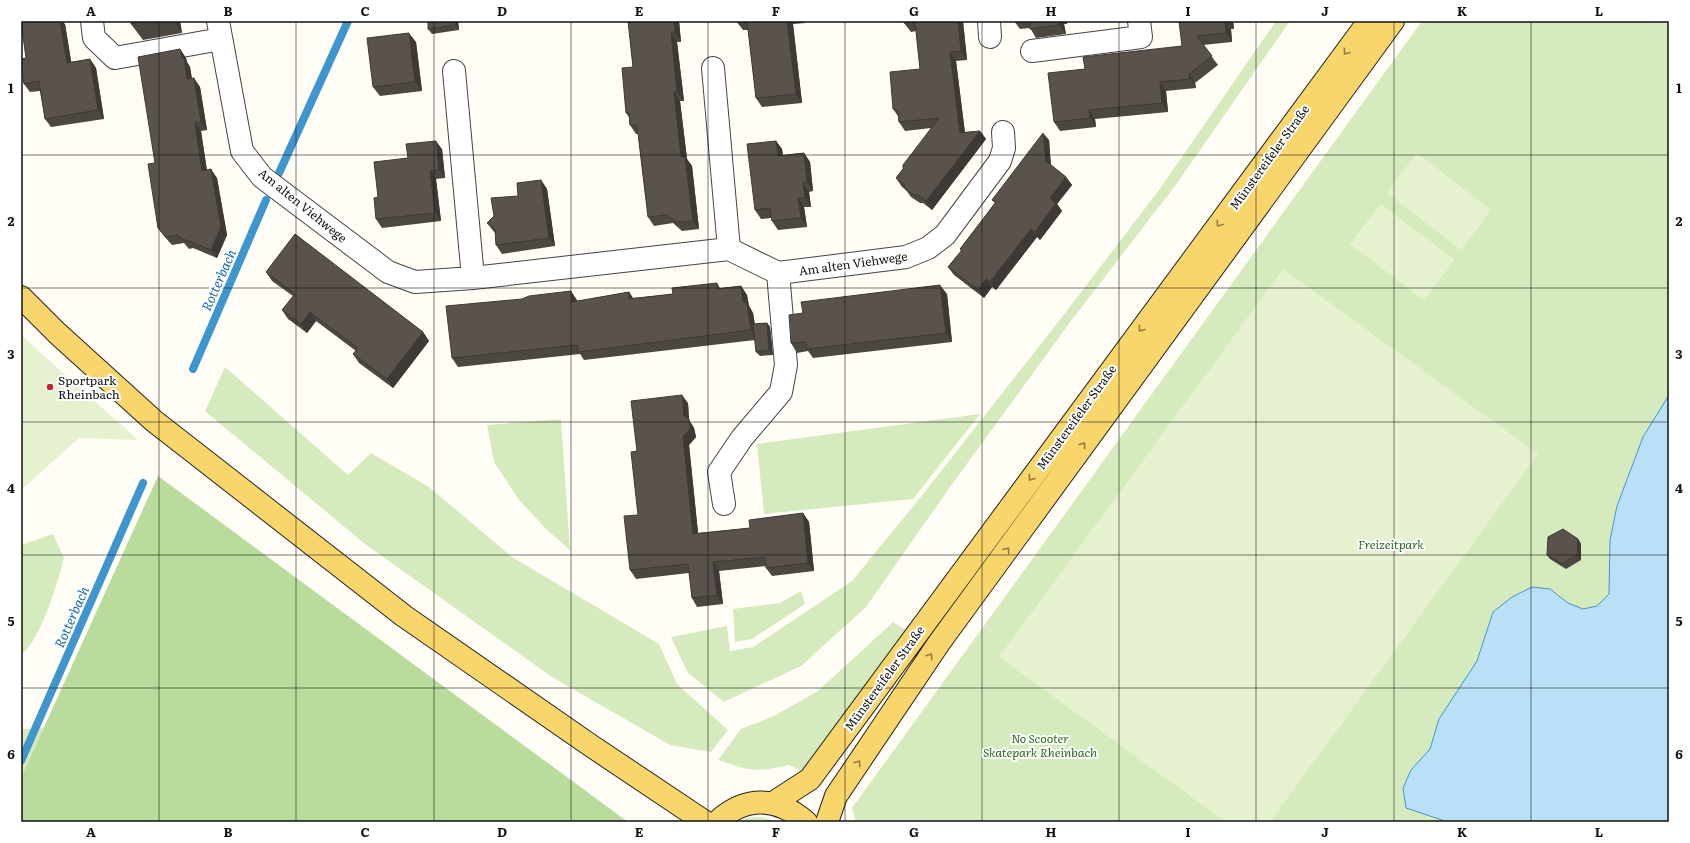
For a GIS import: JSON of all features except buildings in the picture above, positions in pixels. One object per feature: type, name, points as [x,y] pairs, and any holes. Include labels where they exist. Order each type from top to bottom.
[{"type":"main road","name":"Münstereifeler Straße","points":[[773,803],[810,779],[1369,21]]},
{"type":"main road","name":"Münstereifeler Straße","points":[[827,822],[836,796],[939,643],[1393,21]]},
{"type":"main road","points":[[21,296],[57,333],[154,421],[404,616],[590,745],[705,822]]},
{"type":"main road","points":[[717,822],[729,811],[750,803],[773,803],[793,811],[806,822]]},
{"type":"street","name":"Am alten Viehwege","points":[[92,21],[94,38],[115,58],[219,30],[242,151],[262,177],[388,272],[415,282],[473,278],[729,250]]},
{"type":"street","points":[[1032,51],[1141,37],[1139,21]]},
{"type":"street","points":[[713,68],[729,250],[778,273],[786,365],[781,392],[742,438],[719,472],[724,504]]},
{"type":"street","points":[[454,71],[473,278]]},
{"type":"street","name":"Am alten Viehwege","points":[[778,273],[906,258],[928,248],[945,235],[1000,161],[1004,148],[1003,132]]},
{"type":"green space","points":[[1276,21],[1290,21],[1175,186],[1071,321],[950,487],[866,607],[801,666],[724,702],[688,673],[671,637],[727,626],[730,651],[753,647],[852,581],[924,493],[1159,190]]},
{"type":"green space","name":"Freizeitpark","points":[[1422,21],[1669,21],[1669,822],[856,822],[852,808]]},
{"type":"green space","points":[[1417,153],[1491,210],[1461,250],[1387,193]]},
{"type":"green space","points":[[1381,204],[1455,260],[1424,300],[1350,244]]},
{"type":"green space","points":[[1283,269],[1538,454],[1270,822],[1226,822],[999,657]]},
{"type":"green space","name":"Sportpark Rheinbach","points":[[21,335],[138,440],[79,438],[21,490]]},
{"type":"green space","points":[[225,367],[348,475],[371,453],[429,487],[512,557],[659,644],[677,684],[728,730],[711,752],[670,745],[552,677],[365,544],[205,411]]},
{"type":"green space","points":[[980,414],[913,499],[764,514],[757,444]]},
{"type":"green space","points":[[561,419],[570,550],[547,530],[519,500],[494,462],[487,425]]},
{"type":"green space","points":[[158,476],[628,822],[21,822],[21,778]]},
{"type":"green space","points":[[53,534],[64,558],[53,596],[42,624],[29,647],[21,655],[21,545]]},
{"type":"green space","points":[[801,591],[805,604],[752,639],[735,642],[733,609],[780,603]]},
{"type":"green space","points":[[893,622],[909,632],[809,775],[789,765],[753,770],[738,767],[718,760],[741,729],[774,716],[818,691]]},
{"type":"green space","points":[[44,728],[21,778],[21,729]]},
{"type":"green space","points":[[762,817],[779,822],[738,822],[747,818]]},
{"type":"water","points":[[1669,395],[1669,822],[1448,822],[1406,808],[1403,788],[1411,770],[1430,749],[1439,719],[1477,661],[1493,612],[1512,597],[1532,587],[1550,589],[1568,603],[1583,609],[1597,606],[1609,594],[1610,540],[1617,506],[1643,437]]},
{"type":"waterway","name":"Rotterbach","points":[[279,173],[348,21]]},
{"type":"waterway","name":"Rotterbach","points":[[193,369],[266,200]]},
{"type":"waterway","name":"Rotterbach","points":[[21,761],[143,483]]},
{"type":"place","name":"Sportpark Rheinbach","points":[[50,387]]},
{"type":"park label","name":"No Scooter Skatepark Rheinbach","points":[[1040,745]]}]
